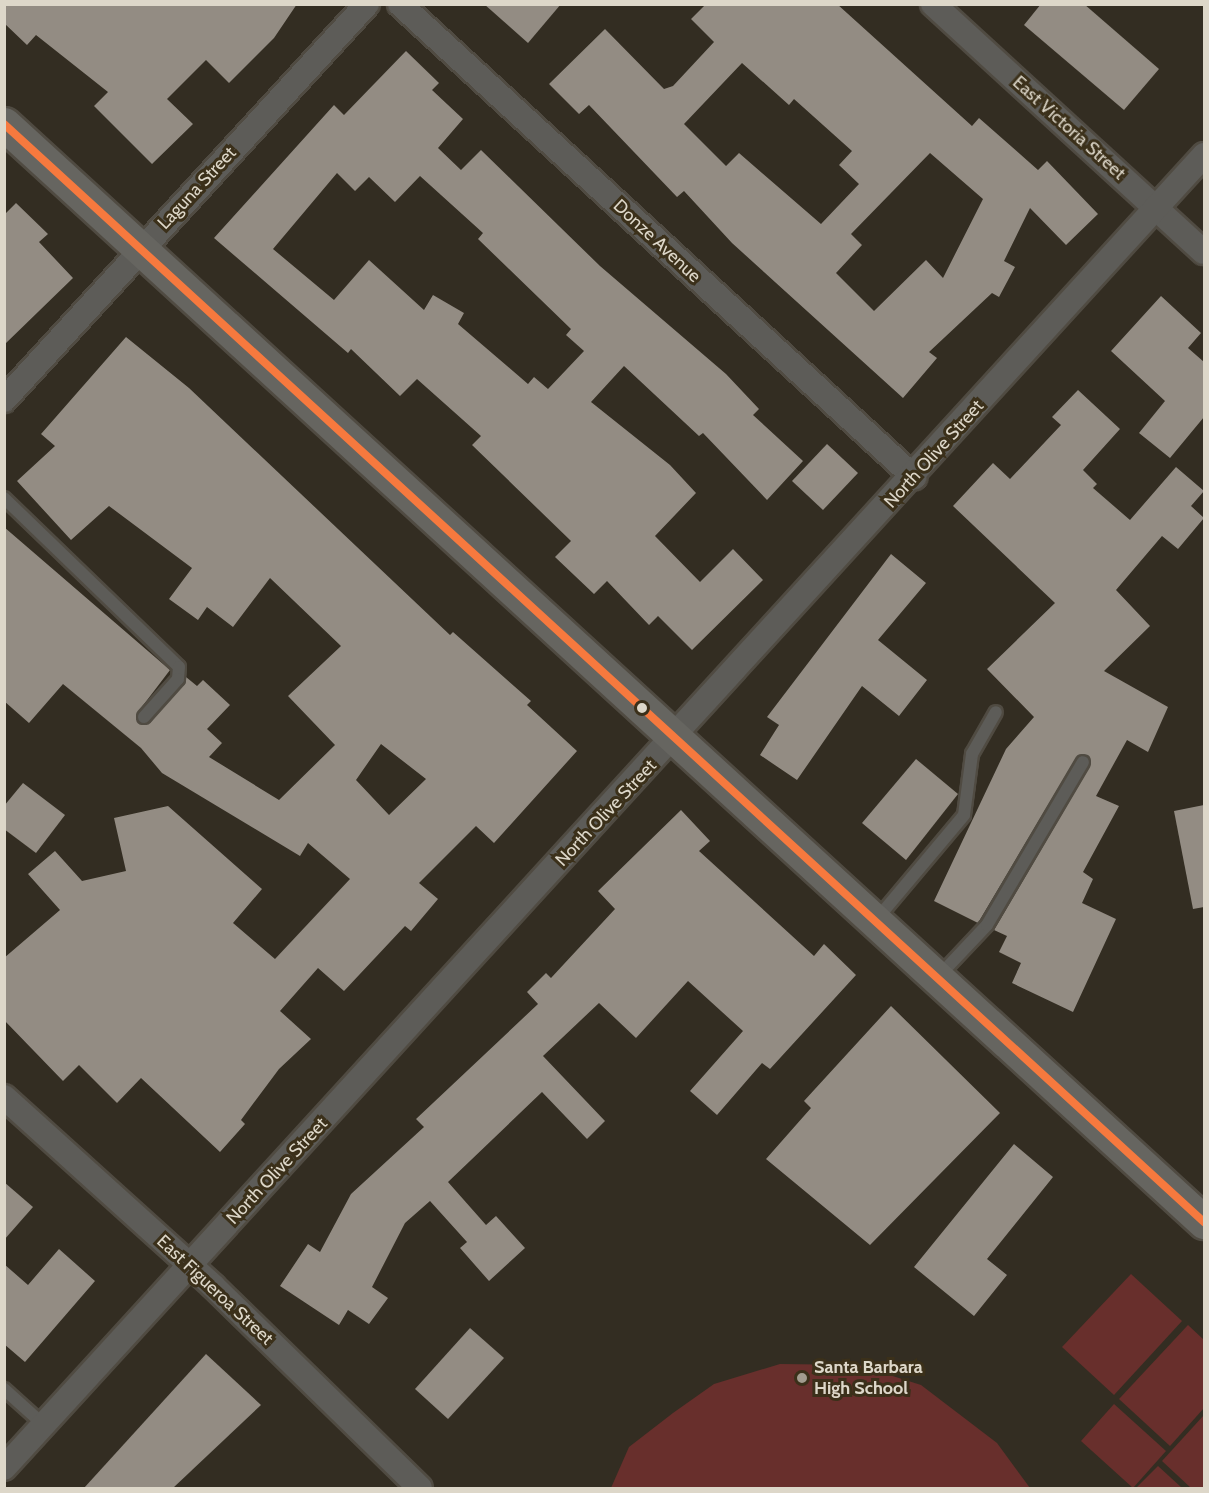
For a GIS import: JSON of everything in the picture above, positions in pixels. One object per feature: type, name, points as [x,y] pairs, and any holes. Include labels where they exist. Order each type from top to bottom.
[{"type":"main road","points":[[4,124],[875,921],[1202,1215]]},
{"type":"street","name":"Laguna Street","points":[[4,400],[367,4]]},
{"type":"street","name":"Donze Avenue","points":[[400,4],[914,477]]},
{"type":"street","name":"East Victoria Street","points":[[933,4],[1204,252]]},
{"type":"street","name":"North Olive Street","points":[[4,1468],[914,477],[1204,155]]},
{"type":"street","name":"East Figueroa Street","points":[[4,1097],[190,1265],[420,1488]]},
{"type":"lane","points":[[4,498],[180,667],[178,679],[144,717]]},
{"type":"lane","points":[[875,921],[964,815],[972,754],[996,712]]},
{"type":"lane","points":[[937,977],[987,925],[1083,762]]},
{"type":"lane","points":[[4,1389],[44,1425]]},
{"type":"shaded area","points":[[1131,1274],[1182,1321],[1114,1395],[1062,1347]]},
{"type":"shaded area","points":[[1188,1325],[1204,1340],[1204,1408],[1170,1446],[1119,1399]]},
{"type":"shaded area","points":[[780,1364],[858,1365],[921,1385],[997,1443],[1030,1488],[611,1488],[629,1447],[673,1413],[714,1384]]},
{"type":"shaded area","points":[[1114,1404],[1166,1451],[1133,1488],[1081,1441]]},
{"type":"shaded area","points":[[1204,1415],[1204,1488],[1191,1488],[1162,1461]]},
{"type":"shaded area","points":[[1158,1466],[1182,1488],[1136,1488]]},
{"type":"building","points":[[4,4],[297,4],[274,38],[229,83],[206,60],[167,99],[193,124],[152,164],[94,106],[108,92],[36,35],[27,45],[4,23]]},
{"type":"building","points":[[484,4],[561,4],[528,43]]},
{"type":"building","points":[[706,4],[837,4],[972,126],[979,118],[1038,170],[1047,161],[1098,214],[1066,245],[1030,208],[1004,261],[1015,267],[999,297],[992,293],[929,352],[937,358],[903,398],[732,243],[684,191],[677,197],[589,105],[579,114],[549,84],[605,29],[664,89],[673,86],[714,42],[691,19]],"holes":[[[742,63],[789,105],[794,99],[852,151],[839,165],[859,184],[821,224],[739,153],[726,166],[684,124]],[[930,153],[983,199],[943,278],[926,260],[874,311],[836,273],[862,245],[851,234]]]},
{"type":"building","points":[[1041,4],[1084,4],[1159,69],[1124,110],[1024,25]]},
{"type":"building","points":[[406,51],[439,83],[432,90],[463,119],[438,148],[461,170],[481,150],[600,266],[726,374],[759,409],[753,415],[803,461],[767,500],[703,433],[699,436],[624,366],[591,402],[670,465],[696,493],[655,536],[700,582],[733,549],[763,580],[692,650],[658,616],[649,625],[607,581],[594,594],[555,557],[571,541],[472,445],[481,436],[417,379],[400,396],[351,349],[348,353],[214,238],[334,105],[344,115]],"holes":[[[337,173],[355,191],[369,177],[395,202],[420,176],[483,233],[478,239],[571,329],[566,335],[584,351],[548,389],[534,377],[528,384],[458,324],[464,313],[433,295],[424,310],[369,260],[334,300],[273,249]]]},
{"type":"building","points":[[16,203],[48,234],[39,242],[73,278],[4,345],[4,215]]},
{"type":"building","points":[[1161,296],[1201,333],[1188,348],[1204,362],[1204,417],[1170,458],[1139,433],[1165,401],[1111,351]]},
{"type":"building","points":[[126,337],[189,388],[450,635],[453,632],[531,701],[527,705],[577,751],[494,843],[476,826],[419,883],[438,899],[411,931],[405,926],[344,991],[318,968],[280,1011],[311,1039],[279,1069],[241,1120],[245,1124],[220,1152],[141,1078],[117,1103],[79,1065],[63,1081],[4,1020],[4,958],[60,910],[28,874],[55,851],[82,881],[126,871],[114,818],[168,806],[262,889],[233,923],[275,959],[350,879],[308,843],[300,856],[162,773],[141,748],[63,684],[29,723],[4,701],[4,527],[170,670],[138,712],[139,723],[150,723],[186,677],[197,686],[203,680],[230,705],[207,729],[222,743],[209,757],[279,800],[335,745],[288,696],[341,646],[270,578],[233,627],[207,607],[198,620],[169,599],[192,568],[109,506],[71,540],[17,481],[55,446],[41,434]],"holes":[[[381,744],[426,779],[389,815],[356,780]]]},
{"type":"building","points":[[1078,390],[1120,429],[1083,470],[1097,484],[1093,488],[1130,520],[1176,467],[1204,491],[1191,506],[1204,518],[1178,549],[1162,536],[1116,590],[1150,626],[1104,671],[1168,707],[1148,752],[1127,740],[1096,796],[1119,806],[1083,872],[1093,879],[1082,903],[1116,919],[1073,1012],[1012,983],[1021,963],[999,952],[1007,936],[994,930],[1090,766],[1088,755],[1076,758],[978,923],[934,901],[1006,749],[1034,717],[987,669],[1055,603],[953,506],[993,463],[1010,479],[1061,425],[1052,417]]},
{"type":"building","points":[[827,444],[858,473],[823,510],[792,481]]},
{"type":"building","points":[[891,554],[926,583],[878,640],[927,680],[899,716],[862,686],[797,780],[760,755],[779,725],[767,717]]},
{"type":"building","points":[[916,759],[958,794],[906,860],[862,823]]},
{"type":"building","points":[[23,783],[65,815],[36,853],[4,829],[4,806]]},
{"type":"building","points":[[1204,805],[1204,907],[1193,909],[1174,811]]},
{"type":"building","points":[[681,810],[710,841],[699,851],[814,956],[824,944],[856,975],[770,1069],[762,1063],[717,1115],[690,1091],[743,1031],[688,981],[636,1038],[599,1003],[543,1056],[605,1121],[587,1139],[542,1092],[448,1182],[486,1225],[496,1216],[525,1248],[489,1281],[460,1248],[467,1242],[430,1201],[405,1223],[372,1287],[388,1298],[369,1324],[348,1310],[339,1325],[280,1286],[308,1244],[320,1252],[351,1194],[424,1127],[416,1119],[538,1004],[527,992],[546,973],[551,978],[615,909],[598,891]]},
{"type":"building","points":[[891,1006],[1000,1113],[870,1245],[766,1159],[811,1108],[804,1101]]},
{"type":"building","points":[[1014,1144],[1053,1177],[987,1259],[1007,1275],[974,1316],[914,1267]]},
{"type":"building","points":[[4,1182],[33,1207],[4,1240]]},
{"type":"building","points":[[59,1249],[95,1281],[25,1362],[4,1344],[4,1264],[28,1285]]},
{"type":"building","points":[[470,1328],[504,1358],[448,1419],[415,1389]]},
{"type":"building","points":[[206,1354],[261,1405],[173,1488],[84,1488]]},
{"type":"transit line","points":[[4,124],[1204,1222]]},
{"type":"place","name":"Santa Barbara High School","points":[[802,1378]]}]
